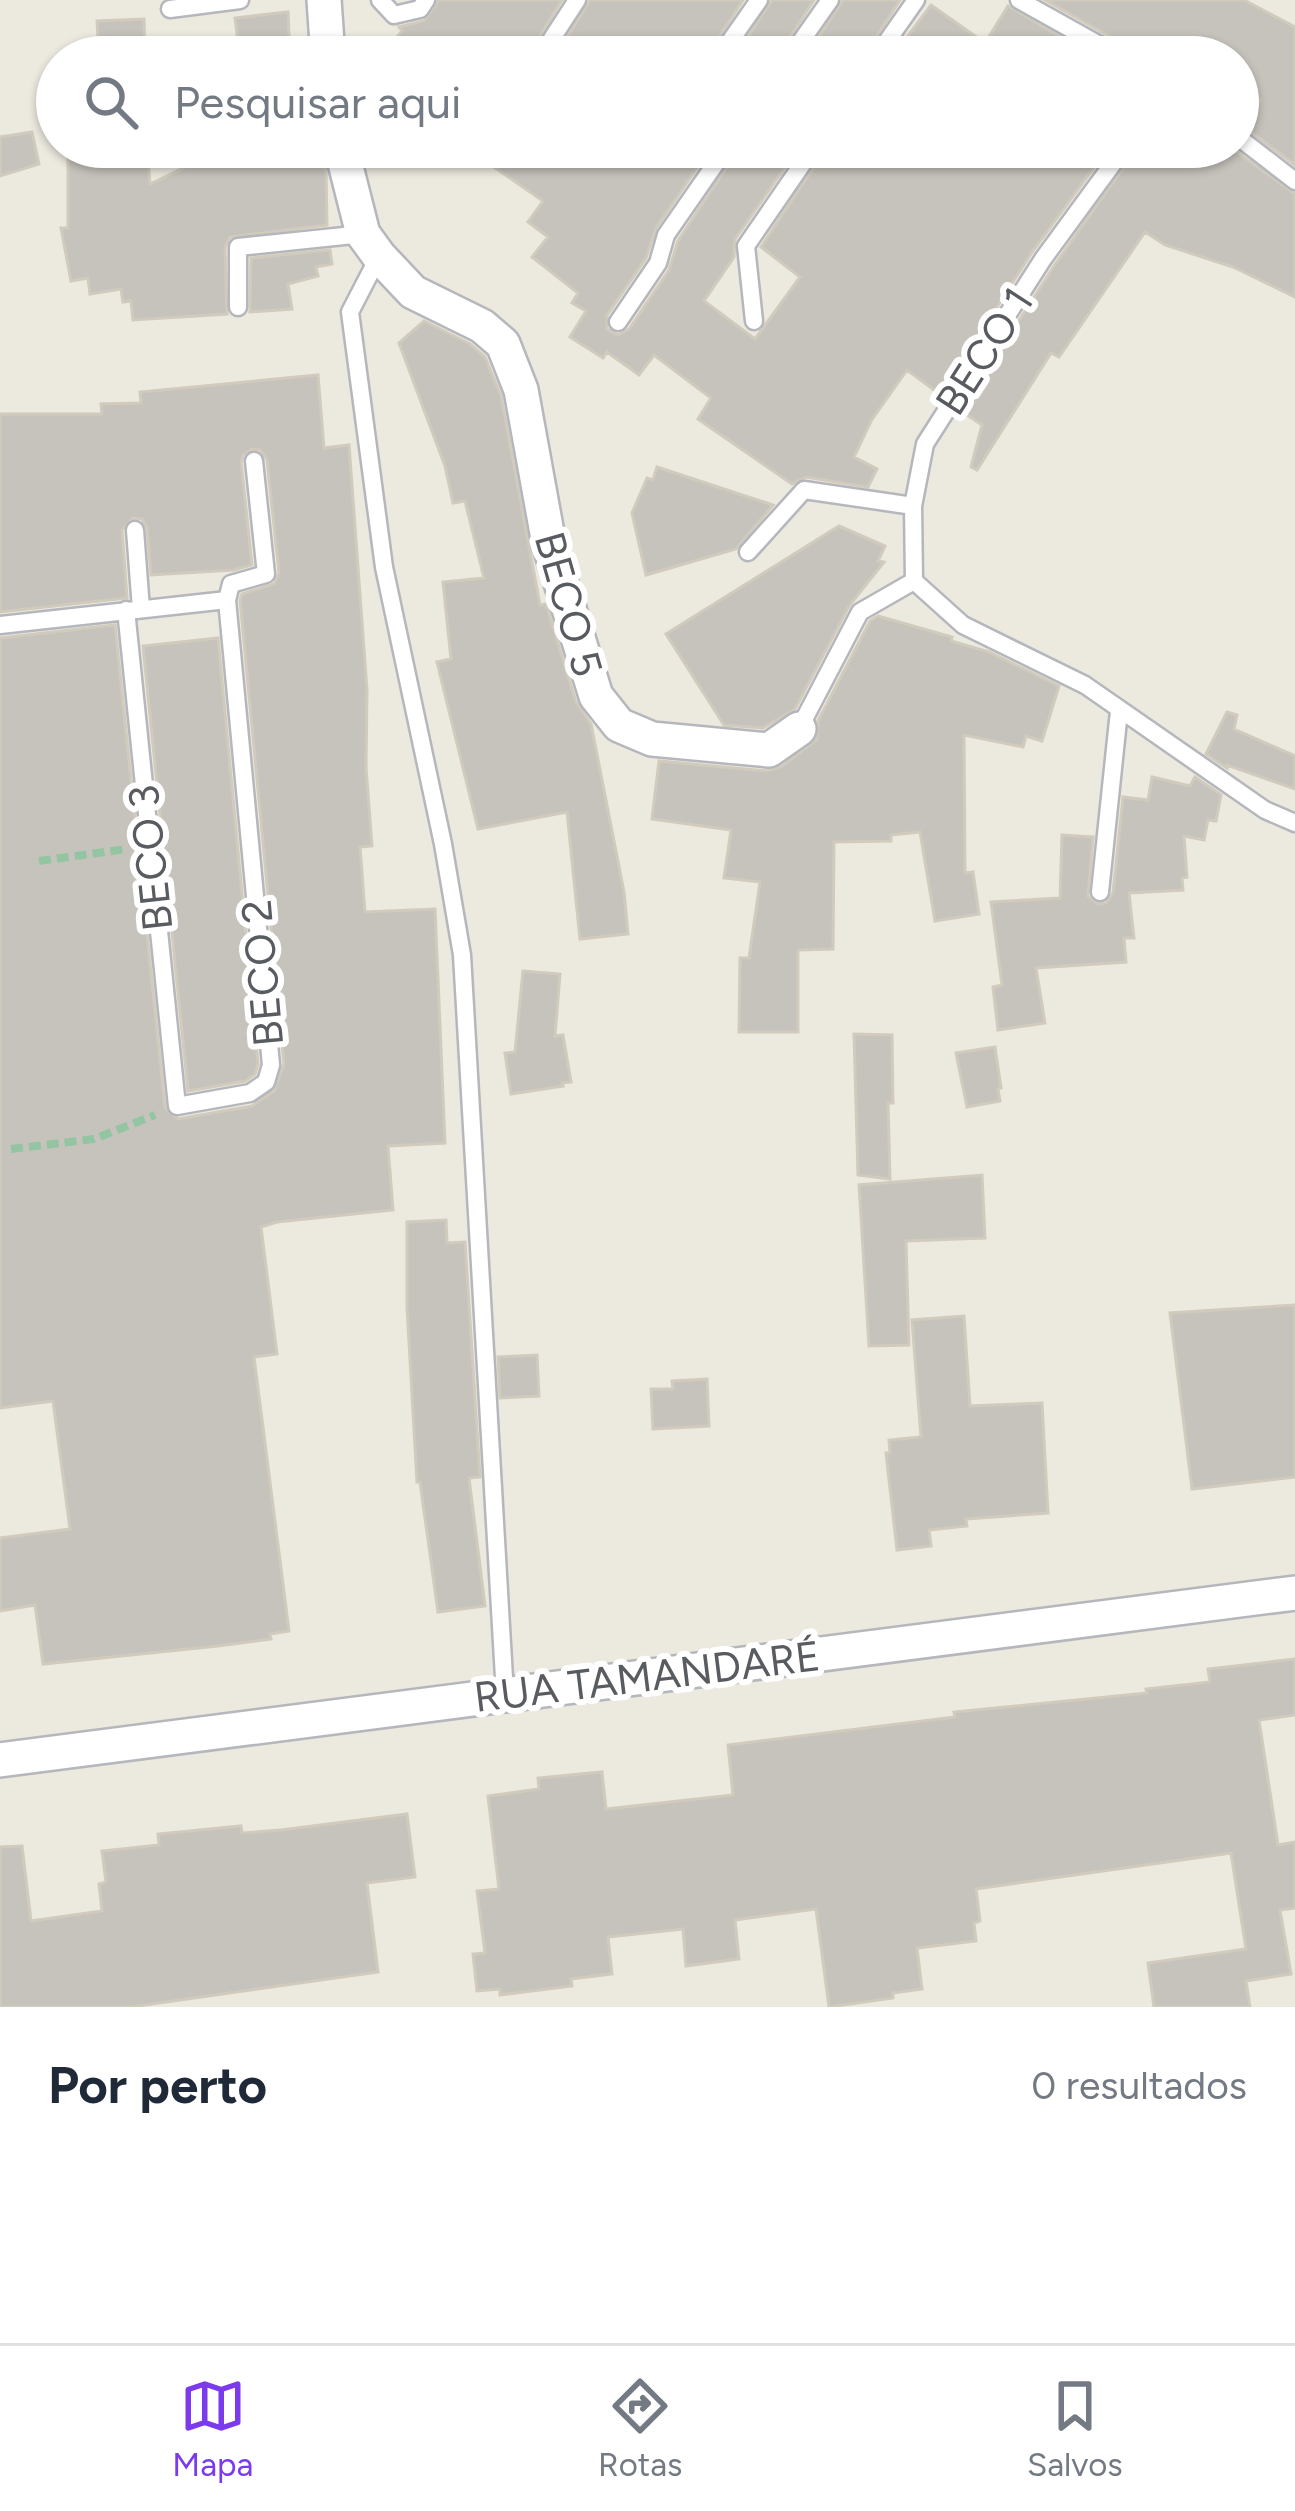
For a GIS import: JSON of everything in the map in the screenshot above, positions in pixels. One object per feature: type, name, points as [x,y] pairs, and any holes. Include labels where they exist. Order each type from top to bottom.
[{"type":"street","points":[[324,0],[327,36]]},
{"type":"street","points":[[347,168],[371,245]]},
{"type":"street","name":"BECO 5","points":[[371,245],[413,292],[482,326],[503,344],[520,390],[549,544],[596,696],[619,725],[652,739],[769,750],[799,729]]},
{"type":"street","name":"RUA TAMANDARÉ","points":[[0,1760],[1295,1592]]},
{"type":"lane","points":[[170,9],[240,0]]},
{"type":"lane","points":[[380,0],[394,15],[420,9],[426,0]]},
{"type":"lane","points":[[554,36],[577,0]]},
{"type":"lane","points":[[734,36],[760,0]]},
{"type":"lane","points":[[805,36],[830,0]]},
{"type":"lane","points":[[891,36],[916,0]]},
{"type":"lane","points":[[1019,0],[1083,36]]},
{"type":"lane","points":[[1259,153],[1295,181]]},
{"type":"lane","points":[[618,322],[658,263],[666,235],[712,168]]},
{"type":"lane","points":[[754,321],[746,246],[800,168]]},
{"type":"lane","name":"BECO 1","points":[[914,580],[913,506],[925,444],[1043,259],[1110,168]]},
{"type":"lane","points":[[238,307],[238,247],[371,245],[350,312],[383,567],[462,955],[505,1695]]},
{"type":"lane","points":[[0,626],[227,600],[231,584],[266,574],[254,461]]},
{"type":"lane","points":[[748,551],[805,490],[913,506]]},
{"type":"lane","name":"BECO 3","points":[[135,530],[133,610],[149,846],[177,1106]]},
{"type":"lane","points":[[914,580],[963,625],[1085,685],[1265,810],[1295,823]]},
{"type":"lane","name":"BECO 5","points":[[799,729],[860,612],[914,580]]},
{"type":"lane","name":"BECO 2","points":[[177,1106],[250,1093],[266,1082],[271,1064],[227,600]]},
{"type":"lane","points":[[1100,892],[1119,711]]},
{"type":"path","points":[[39,862],[149,846]]},
{"type":"path","points":[[11,1149],[94,1139],[177,1106]]},
{"type":"building","points":[[439,0],[562,0],[540,36],[398,36],[399,27],[424,21]]},
{"type":"building","points":[[590,0],[743,0],[720,36],[568,36]]},
{"type":"building","points":[[772,0],[814,0],[791,36],[749,36]]},
{"type":"building","points":[[843,0],[900,0],[877,36],[820,36]]},
{"type":"building","points":[[1045,0],[1244,0],[1295,27],[1295,165],[1259,138],[1259,36],[1109,36]]},
{"type":"building","points":[[931,5],[975,36],[908,36]]},
{"type":"building","points":[[1008,6],[1059,36],[989,36]]},
{"type":"building","points":[[288,12],[289,36],[237,36],[235,18]]},
{"type":"building","points":[[144,19],[144,36],[98,36],[97,21]]},
{"type":"building","points":[[32,132],[36,165],[0,176],[0,137]]},
{"type":"building","points":[[68,168],[149,168],[150,184],[183,168],[325,168],[327,225],[230,237],[225,247],[227,314],[133,320],[131,301],[123,302],[121,289],[90,294],[88,278],[71,281],[61,228],[68,228]]},
{"type":"building","points":[[495,168],[697,168],[607,315],[607,329],[618,335],[629,329],[669,270],[678,241],[726,168],[784,168],[735,239],[734,257],[704,301],[755,339],[800,277],[761,247],[813,168],[1094,168],[1032,252],[941,395],[907,370],[871,421],[854,457],[877,469],[868,487],[806,477],[792,484],[698,419],[711,398],[654,355],[639,375],[607,352],[603,358],[570,337],[586,311],[572,303],[578,293],[532,257],[548,237],[528,222],[543,201]]},
{"type":"building","points":[[1123,168],[1259,168],[1295,194],[1295,297],[1233,267],[1165,245],[1145,232],[1059,357],[1051,353],[977,470],[971,467],[982,425],[961,411]]},
{"type":"building","points":[[330,250],[332,264],[316,267],[318,276],[288,284],[292,309],[250,312],[251,258]]},
{"type":"building","points":[[424,321],[485,357],[501,396],[540,605],[546,604],[576,702],[591,724],[628,934],[580,939],[567,812],[478,829],[437,662],[451,659],[443,582],[484,578],[465,501],[453,503],[445,466],[399,343]]},
{"type":"building","points":[[318,375],[324,448],[349,445],[367,690],[372,846],[360,847],[365,912],[435,909],[445,1143],[388,1146],[393,1210],[261,1227],[277,1354],[254,1357],[289,1631],[270,1634],[271,1639],[43,1664],[35,1605],[0,1611],[0,1538],[70,1529],[53,1401],[0,1408],[0,638],[115,625],[165,1108],[178,1119],[252,1106],[274,1091],[284,1064],[240,600],[242,594],[274,584],[279,573],[267,460],[260,450],[252,449],[241,462],[252,565],[151,575],[147,528],[142,519],[133,518],[122,530],[127,598],[0,612],[0,414],[102,414],[101,404],[141,403],[140,392]]},
{"type":"building","points":[[657,467],[773,505],[736,549],[646,575],[632,513]]},
{"type":"building","points":[[839,526],[885,546],[878,561],[884,562],[849,606],[795,709],[763,728],[724,725],[666,634]]},
{"type":"building","points":[[878,616],[952,637],[951,641],[989,652],[1059,686],[1042,741],[1026,736],[1023,747],[964,735],[965,873],[973,872],[979,914],[935,921],[920,832],[891,835],[891,841],[834,842],[833,949],[798,950],[798,1032],[739,1032],[740,958],[749,958],[760,882],[724,878],[731,830],[652,819],[659,761],[767,771],[781,767],[817,739],[818,721],[870,621]]},
{"type":"building","points":[[218,638],[258,1064],[255,1074],[245,1081],[188,1091],[143,646]]},
{"type":"building","points":[[1227,712],[1237,715],[1234,729],[1295,756],[1295,789],[1227,768],[1206,754]]},
{"type":"building","points":[[1152,777],[1190,786],[1195,777],[1221,795],[1216,821],[1208,820],[1204,840],[1184,836],[1187,877],[1182,878],[1183,890],[1129,893],[1134,938],[1124,938],[1126,962],[1036,968],[1045,1023],[998,1030],[993,987],[1002,985],[991,902],[1060,898],[1062,835],[1093,837],[1088,896],[1098,904],[1106,903],[1113,893],[1123,797],[1148,800]]},
{"type":"building","points":[[523,971],[560,974],[555,1036],[563,1035],[571,1082],[511,1094],[505,1053],[515,1052]]},
{"type":"building","points":[[854,1034],[892,1035],[890,1179],[858,1175]]},
{"type":"building","points":[[995,1047],[1000,1101],[967,1107],[956,1053]]},
{"type":"building","points":[[982,1175],[985,1238],[906,1241],[909,1345],[869,1346],[859,1185]]},
{"type":"building","points":[[446,1220],[447,1243],[465,1242],[480,1477],[469,1478],[485,1606],[438,1612],[417,1482],[407,1222]]},
{"type":"building","points":[[1295,1305],[1295,1477],[1192,1489],[1170,1313]]},
{"type":"building","points":[[964,1316],[970,1406],[1042,1403],[1048,1513],[966,1519],[967,1526],[929,1530],[931,1546],[897,1550],[886,1453],[890,1453],[889,1440],[921,1437],[912,1320]]},
{"type":"building","points":[[537,1355],[539,1396],[500,1398],[498,1357]]},
{"type":"building","points":[[707,1379],[709,1426],[653,1429],[651,1389],[673,1389],[672,1381]]},
{"type":"building","points":[[1295,1659],[1295,1715],[1259,1720],[1278,1845],[1295,1842],[1295,1908],[1280,1910],[1291,1974],[1246,1981],[1250,2007],[1154,2007],[1148,1963],[1246,1949],[1231,1853],[976,1889],[980,1921],[974,1923],[976,1941],[917,1948],[922,1989],[893,1993],[893,1998],[829,2007],[816,1909],[735,1920],[739,1959],[686,1966],[683,1929],[608,1937],[612,1974],[571,1979],[572,1986],[500,1995],[500,1989],[477,1991],[473,1954],[485,1953],[477,1891],[499,1889],[488,1796],[539,1789],[538,1778],[602,1772],[606,1809],[733,1795],[728,1745],[955,1717],[954,1712],[1147,1693],[1146,1689],[1210,1682],[1208,1669]]},
{"type":"building","points":[[407,1814],[415,1877],[367,1883],[378,1972],[131,2007],[0,2007],[0,1847],[22,1846],[31,1921],[102,1911],[99,1884],[106,1882],[102,1851],[159,1845],[158,1834],[241,1826],[242,1833],[281,1830]]}]
